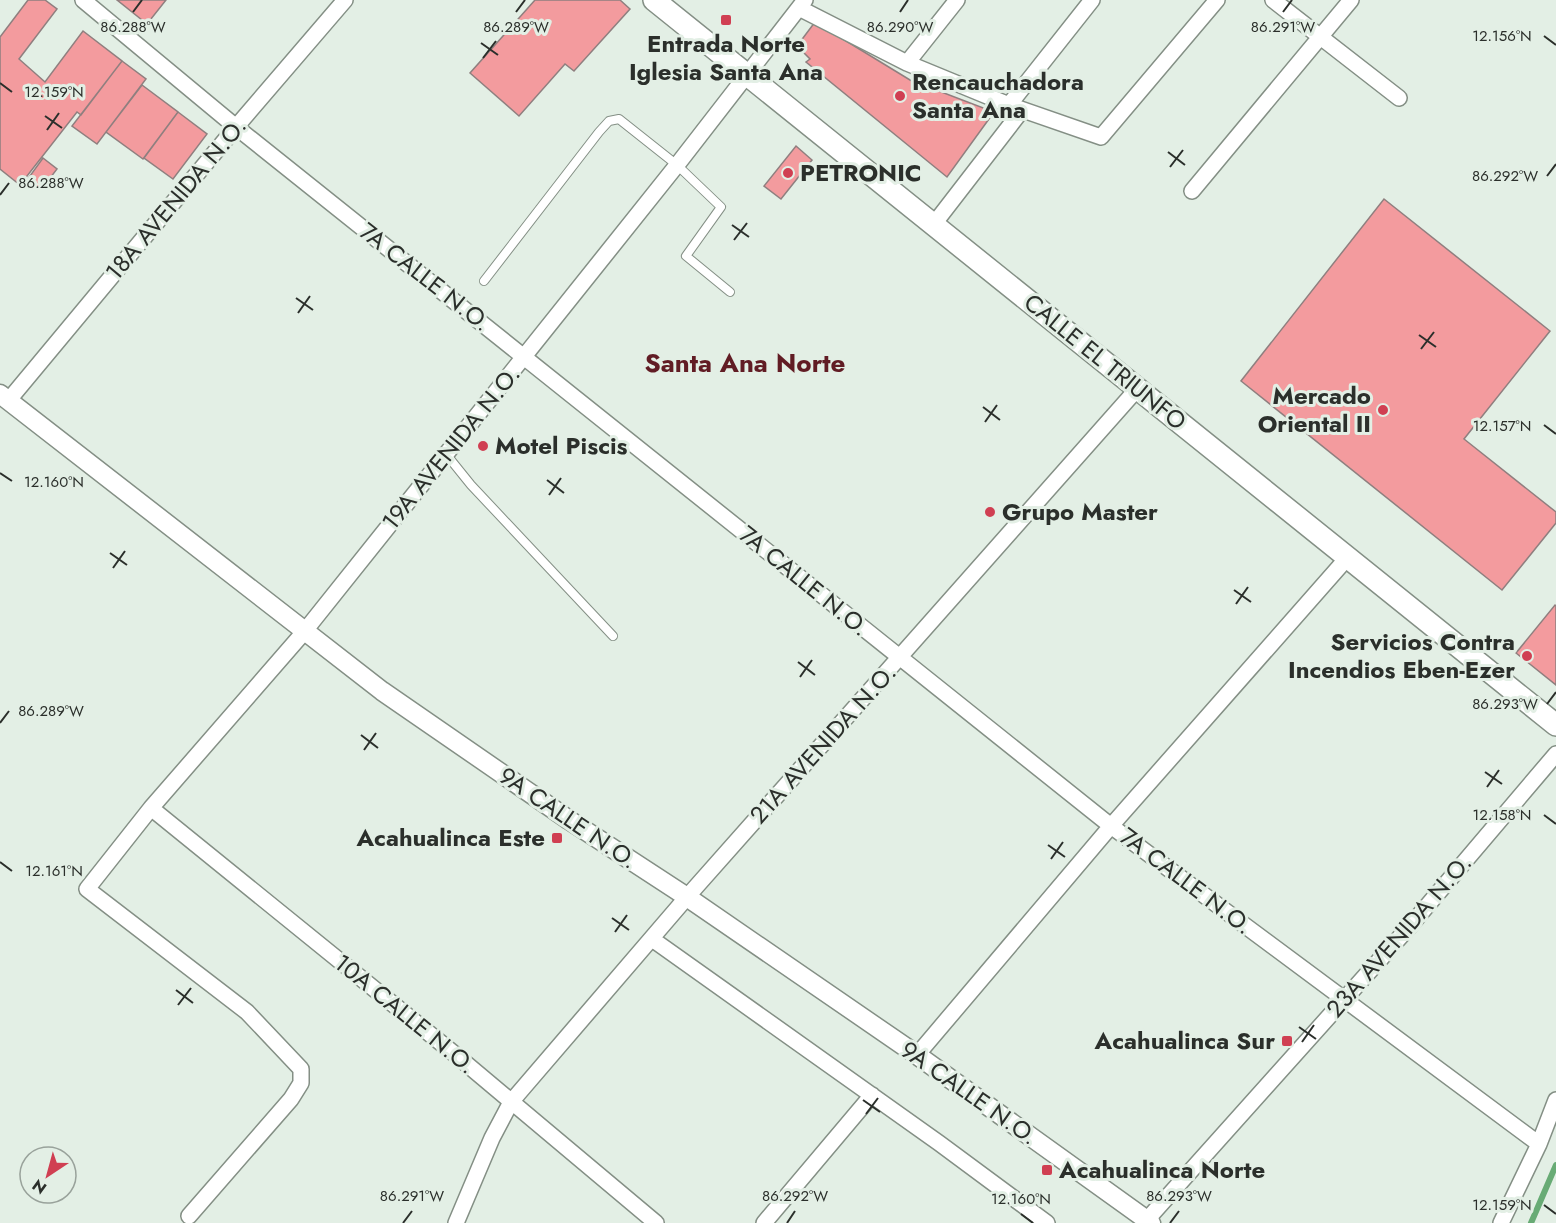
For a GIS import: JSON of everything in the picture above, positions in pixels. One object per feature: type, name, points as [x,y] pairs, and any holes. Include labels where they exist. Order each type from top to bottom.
[{"type":"main road","name":"CALLE EL TRIUNFO","points":[[654,0],[1556,725]]},
{"type":"street","name":"7A CALLE N.O.","points":[[83,0],[236,127],[1111,826],[1539,1144]]},
{"type":"street","name":"18A AVENIDA N.O.","points":[[4,397],[345,0]]},
{"type":"street","points":[[907,63],[957,0]]},
{"type":"street","points":[[934,224],[1092,0]]},
{"type":"street","points":[[802,4],[907,63],[1016,108],[1101,137],[1217,0]]},
{"type":"street","points":[[1273,0],[1399,98]]},
{"type":"street","points":[[1192,191],[1351,0]]},
{"type":"street","name":"19A AVENIDA N.O.","points":[[189,1216],[291,1099],[301,1083],[300,1069],[247,1012],[87,889],[151,808],[304,632],[677,165],[802,4]]},
{"type":"street","name":"21A AVENIDA N.O.","points":[[456,1223],[492,1138],[511,1102],[687,897],[1138,388]]},
{"type":"street","name":"9A CALLE N.O.","points":[[4,397],[381,691],[917,1055],[1147,1222]]},
{"type":"street","points":[[917,1055],[1111,826],[1348,557]]},
{"type":"street","name":"23A AVENIDA N.O.","points":[[1147,1222],[1417,917],[1556,754]]},
{"type":"street","name":"10A CALLE N.O.","points":[[151,808],[441,1042],[656,1223]]},
{"type":"street","points":[[651,939],[872,1095],[1047,1223]]},
{"type":"street","points":[[764,1223],[872,1095]]},
{"type":"street","points":[[1501,1223],[1539,1144],[1556,1100]]},
{"type":"lane","points":[[484,281],[592,141],[609,121],[619,119],[677,165],[721,207],[686,256],[730,292]]},
{"type":"lane","points":[[446,454],[471,485],[613,636]]},
{"type":"building","points":[[28,0],[45,0],[57,9],[19,59],[45,82],[83,31],[122,61],[81,115],[77,112],[20,185],[0,169],[0,37]]},
{"type":"building","points":[[117,0],[166,0],[147,24]]},
{"type":"building","points":[[535,0],[620,0],[630,9],[574,71],[565,64],[519,116],[470,73]]},
{"type":"building","name":"Rencauchadora Santa Ana","points":[[815,22],[910,80],[994,112],[947,177],[806,62],[810,59],[797,46]]},
{"type":"building","points":[[122,61],[146,79],[97,144],[72,126]]},
{"type":"building","points":[[142,85],[178,112],[143,159],[106,132]]},
{"type":"building","points":[[178,112],[207,134],[173,179],[144,158]]},
{"type":"building","name":"PETRONIC","points":[[796,146],[812,160],[781,199],[764,186]]},
{"type":"building","points":[[43,158],[57,169],[41,190],[27,180]]},
{"type":"building","name":"Mercado Oriental II","points":[[1384,199],[1550,331],[1464,439],[1556,512],[1556,523],[1502,590],[1241,381]]},
{"type":"building","points":[[1556,606],[1556,685],[1516,653]]},
{"type":"waterway","points":[[1531,1223],[1556,1165]]},
{"type":"place","name":"Entrada Norte Iglesia Santa Ana","points":[[726,20]]},
{"type":"place","name":"Rencauchadora Santa Ana","points":[[900,96]]},
{"type":"place","name":"PETRONIC","points":[[788,173]]},
{"type":"place","name":"Mercado Oriental II","points":[[1383,410]]},
{"type":"place","name":"Motel Piscis","points":[[483,446]]},
{"type":"place","name":"Grupo Master","points":[[990,512]]},
{"type":"place","name":"Servicios Contra Incendios Eben-Ezer","points":[[1527,656]]},
{"type":"place","name":"Acahualinca Este","points":[[557,838]]},
{"type":"place","name":"Acahualinca Sur","points":[[1287,1041]]},
{"type":"place","name":"Acahualinca Norte","points":[[1047,1170]]},
{"type":"district","name":"Santa Ana Norte","points":[[745,363]]}]
